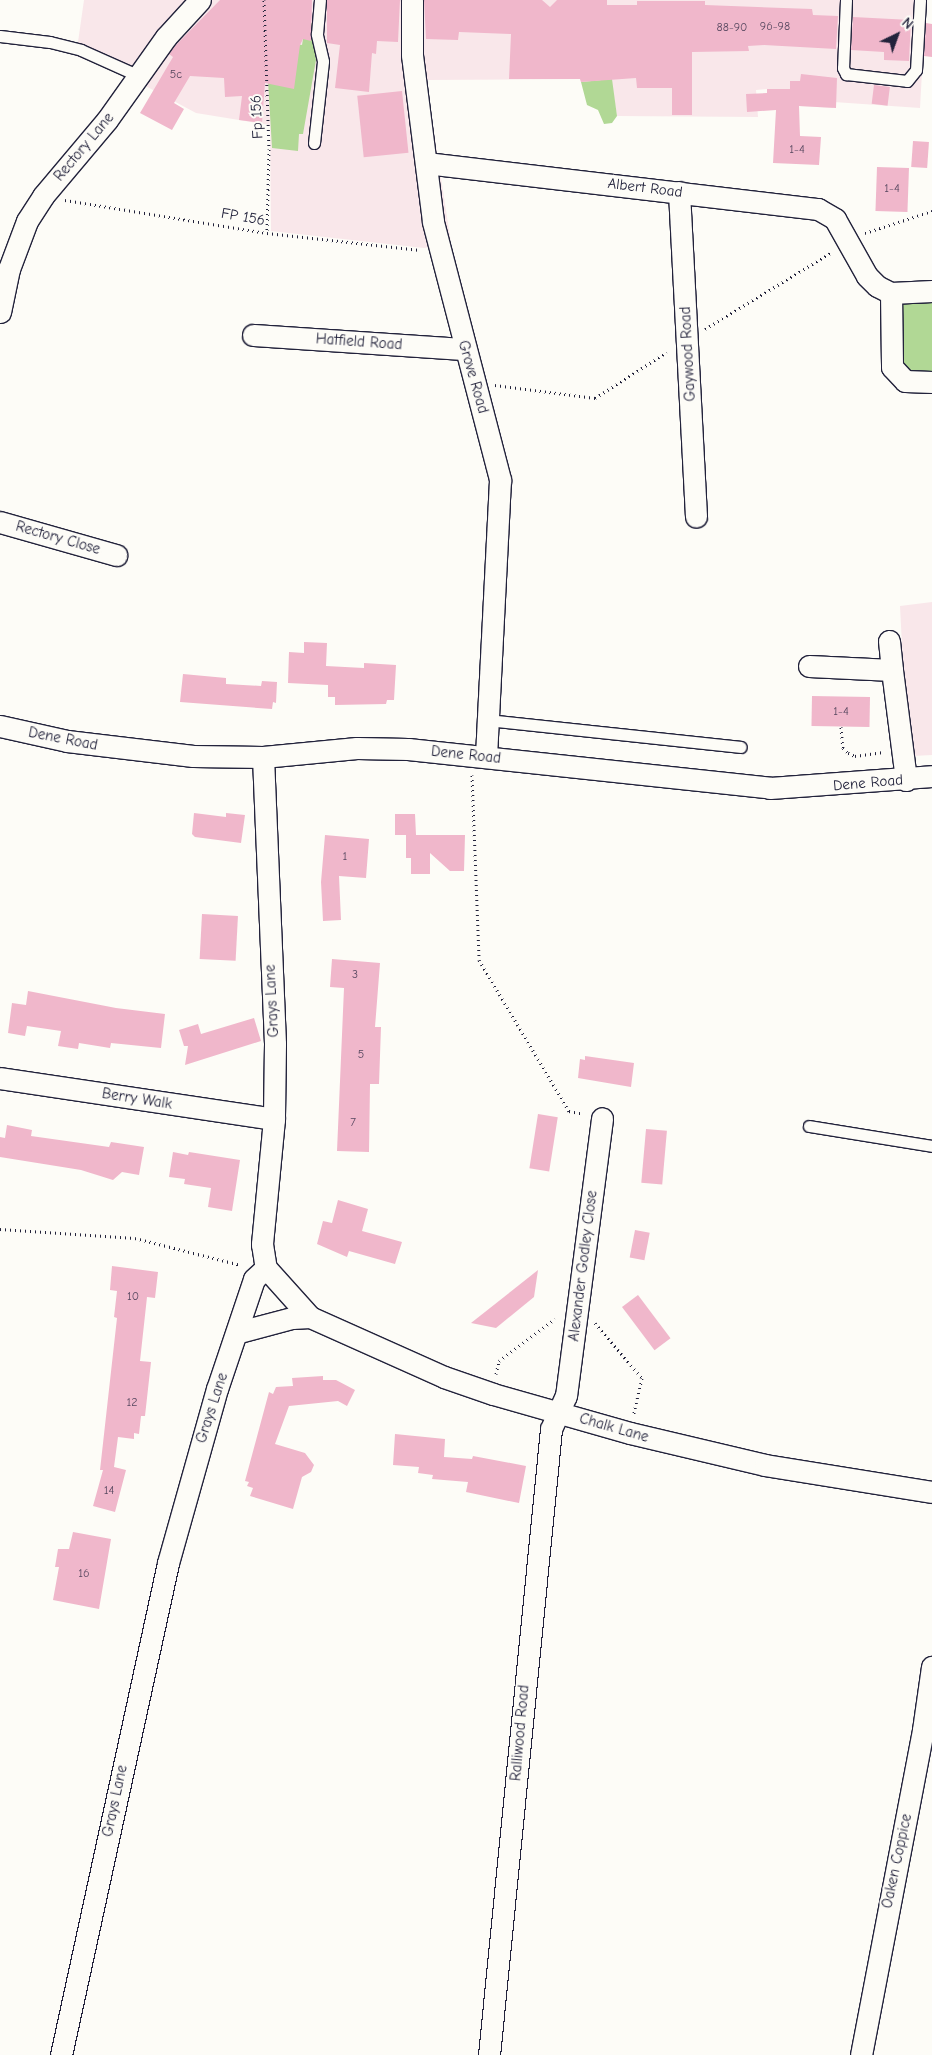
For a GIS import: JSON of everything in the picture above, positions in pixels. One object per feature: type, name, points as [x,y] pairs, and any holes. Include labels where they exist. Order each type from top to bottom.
[{"type":"street","name":"Rectory Lane","points":[[0,312],[9,238],[108,120],[188,10],[200,0]]},
{"type":"street","name":"Grove Road","points":[[412,0],[412,54],[440,251],[464,350],[500,480],[488,720],[479,755]]},
{"type":"street","name":"Albert Road","points":[[426,163],[818,209],[835,219],[867,276],[891,293]]},
{"type":"street","name":"Gaywood Road","points":[[679,192],[696,517]]},
{"type":"street","points":[[932,291],[891,293],[892,367],[905,381],[932,382]]},
{"type":"street","name":"Hatfield Road","points":[[253,335],[464,350]]},
{"type":"street","name":"Rectory Close","points":[[0,522],[116,555]]},
{"type":"street","points":[[889,641],[906,780]]},
{"type":"street","points":[[810,666],[892,670]]},
{"type":"street","name":"Dene Road","points":[[0,726],[119,748],[193,756],[263,757],[357,748],[479,755],[761,787],[803,788],[906,780],[932,776]]},
{"type":"street","name":"Grays Lane","points":[[61,2055],[168,1563],[217,1388],[238,1332],[254,1278],[266,1268],[262,1244],[274,1120],[275,1044],[263,757]]},
{"type":"street","name":"Berry Walk","points":[[0,1078],[274,1120]]},
{"type":"street","name":"Alexander Godley Close","points":[[558,1412],[566,1396],[602,1118]]},
{"type":"street","name":"Chalk Lane","points":[[266,1268],[310,1317],[444,1377],[558,1412],[636,1422],[765,1465],[932,1492]]},
{"type":"street","points":[[238,1332],[292,1318],[310,1317]]},
{"type":"street","name":"Ralliwood Road","points":[[490,2055],[530,1626],[551,1429],[558,1412]]},
{"type":"street","name":"Oaken Coppice","points":[[861,2055],[923,1730],[932,1667]]},
{"type":"lane","points":[[314,143],[323,62],[317,34],[320,0]]},
{"type":"lane","points":[[846,0],[843,68],[846,74],[907,81],[916,70],[920,0]]},
{"type":"lane","points":[[0,36],[50,42],[81,50],[139,76]]},
{"type":"lane","points":[[488,720],[741,747]]},
{"type":"lane","points":[[809,1126],[932,1146]]},
{"type":"path","name":"Fp 156","points":[[264,0],[270,150],[267,233]]},
{"type":"path","name":"FP 156","points":[[43,196],[267,233],[440,251]]},
{"type":"path","points":[[841,727],[843,748],[854,756],[902,749]]},
{"type":"path","points":[[479,755],[479,960],[569,1110],[602,1118]]},
{"type":"path","points":[[0,1229],[135,1238],[239,1264],[266,1268]]},
{"type":"path","points":[[487,1375],[496,1378],[498,1361],[578,1301],[642,1378],[636,1422]]},
{"type":"path","points":[[625,1413],[636,1422]]},
{"type":"shaded area","points":[[84,0],[926,0],[920,108],[834,102],[833,108],[799,106],[800,90],[767,89],[756,90],[758,117],[617,116],[611,79],[581,82],[580,79],[426,80],[451,243],[424,248],[271,231],[270,125],[196,113],[125,75],[76,56]]},
{"type":"shaded area","points":[[932,602],[932,755],[913,756],[904,685],[900,606]]},
{"type":"green space","points":[[306,22],[312,23],[316,60],[303,134],[299,134],[298,151],[272,148],[267,64],[296,44],[302,45]]},
{"type":"green space","points":[[612,79],[617,116],[612,123],[604,124],[598,110],[587,105],[581,82]]},
{"type":"green space","points":[[932,297],[932,375],[910,375],[899,362],[900,300]]},
{"type":"building","points":[[220,0],[312,0],[311,41],[303,39],[300,45],[294,89],[265,83],[262,123],[239,120],[242,96],[225,97],[224,78],[190,76],[174,103],[184,109],[172,130],[140,113],[173,57],[169,54]]},
{"type":"building","points":[[327,0],[400,0],[398,42],[377,41],[376,54],[372,53],[369,92],[335,88],[340,45],[327,43]]},
{"type":"building","points":[[424,0],[542,0],[550,7],[557,0],[607,0],[607,5],[637,5],[637,1],[705,1],[705,5],[812,9],[813,15],[838,16],[836,49],[764,45],[748,46],[749,51],[692,52],[692,115],[672,115],[672,88],[637,88],[636,78],[581,82],[580,79],[509,79],[511,34],[459,32],[458,40],[426,39]]},
{"type":"building","points":[[853,17],[911,20],[909,61],[884,60],[884,52],[851,50]]},
{"type":"building","points":[[926,23],[932,24],[932,57],[924,56]]},
{"type":"building","points":[[801,74],[837,78],[836,108],[799,106],[800,136],[821,137],[819,165],[773,163],[776,110],[747,112],[746,94],[767,93],[767,89],[790,89],[790,81],[800,81]]},
{"type":"building","points":[[874,85],[890,87],[888,106],[872,104]]},
{"type":"building","points":[[402,91],[408,153],[364,157],[357,96]]},
{"type":"building","points":[[913,141],[929,142],[927,168],[911,167]]},
{"type":"building","points":[[877,167],[909,168],[907,212],[875,211]]},
{"type":"building","points":[[304,642],[327,643],[326,666],[364,668],[364,663],[396,665],[394,700],[387,700],[386,704],[335,705],[335,697],[328,697],[328,685],[288,683],[289,652],[304,653]]},
{"type":"building","points":[[183,674],[226,678],[226,684],[261,686],[262,681],[277,682],[276,703],[273,702],[272,709],[180,702]]},
{"type":"building","points":[[812,696],[870,697],[869,727],[811,726]]},
{"type":"building","points":[[194,813],[226,817],[226,813],[245,815],[241,843],[195,837],[192,834]]},
{"type":"building","points":[[395,814],[415,814],[416,835],[465,835],[464,871],[450,871],[430,853],[430,874],[411,874],[411,858],[406,858],[406,835],[395,835]]},
{"type":"building","points":[[325,835],[369,839],[366,878],[339,876],[341,920],[323,921],[321,882]]},
{"type":"building","points":[[202,914],[238,916],[236,961],[200,959]]},
{"type":"building","points":[[332,959],[380,963],[375,1027],[381,1027],[379,1084],[370,1084],[369,1152],[337,1151],[344,988],[330,987]]},
{"type":"building","points":[[28,991],[116,1008],[165,1014],[161,1048],[111,1043],[110,1048],[79,1043],[78,1049],[58,1046],[61,1031],[27,1026],[25,1036],[8,1033],[12,1003],[26,1005]]},
{"type":"building","points":[[254,1018],[261,1041],[185,1065],[188,1046],[184,1046],[179,1030],[198,1024],[201,1034]]},
{"type":"building","points":[[585,1056],[634,1063],[631,1087],[578,1078],[580,1059],[585,1060]]},
{"type":"building","points":[[538,1114],[558,1117],[549,1171],[529,1168]]},
{"type":"building","points":[[7,1125],[32,1130],[31,1136],[109,1147],[111,1142],[144,1147],[139,1175],[122,1172],[113,1180],[81,1170],[0,1157],[0,1137],[5,1138]]},
{"type":"building","points":[[646,1129],[667,1131],[662,1185],[641,1183]]},
{"type":"building","points":[[173,1152],[188,1155],[189,1152],[240,1160],[232,1211],[208,1207],[211,1188],[184,1184],[185,1179],[169,1177]]},
{"type":"building","points":[[338,1200],[368,1209],[362,1231],[402,1242],[395,1264],[349,1251],[347,1257],[317,1244],[323,1221],[332,1223]]},
{"type":"building","points":[[635,1230],[650,1233],[644,1260],[630,1257]]},
{"type":"building","points":[[112,1266],[158,1272],[155,1298],[147,1297],[140,1361],[151,1362],[145,1416],[141,1416],[139,1434],[134,1433],[134,1439],[118,1437],[114,1467],[126,1470],[115,1512],[93,1506],[103,1470],[100,1470],[117,1318],[114,1317],[117,1291],[110,1290]]},
{"type":"building","points":[[538,1270],[534,1297],[496,1328],[471,1323]]},
{"type":"building","points":[[638,1295],[670,1338],[655,1350],[622,1307]]},
{"type":"building","points":[[323,1376],[323,1380],[336,1380],[355,1390],[347,1406],[338,1401],[289,1406],[275,1444],[305,1453],[314,1465],[311,1472],[302,1477],[293,1509],[250,1496],[253,1488],[247,1486],[249,1482],[245,1481],[269,1392],[273,1394],[276,1387],[293,1386],[292,1378]]},
{"type":"building","points":[[395,1434],[445,1439],[444,1457],[472,1459],[473,1456],[526,1466],[519,1503],[466,1492],[468,1482],[432,1479],[433,1475],[418,1473],[419,1467],[393,1465]]},
{"type":"building","points":[[73,1532],[111,1539],[99,1609],[53,1600],[59,1567],[55,1567],[58,1549],[69,1549]]}]
